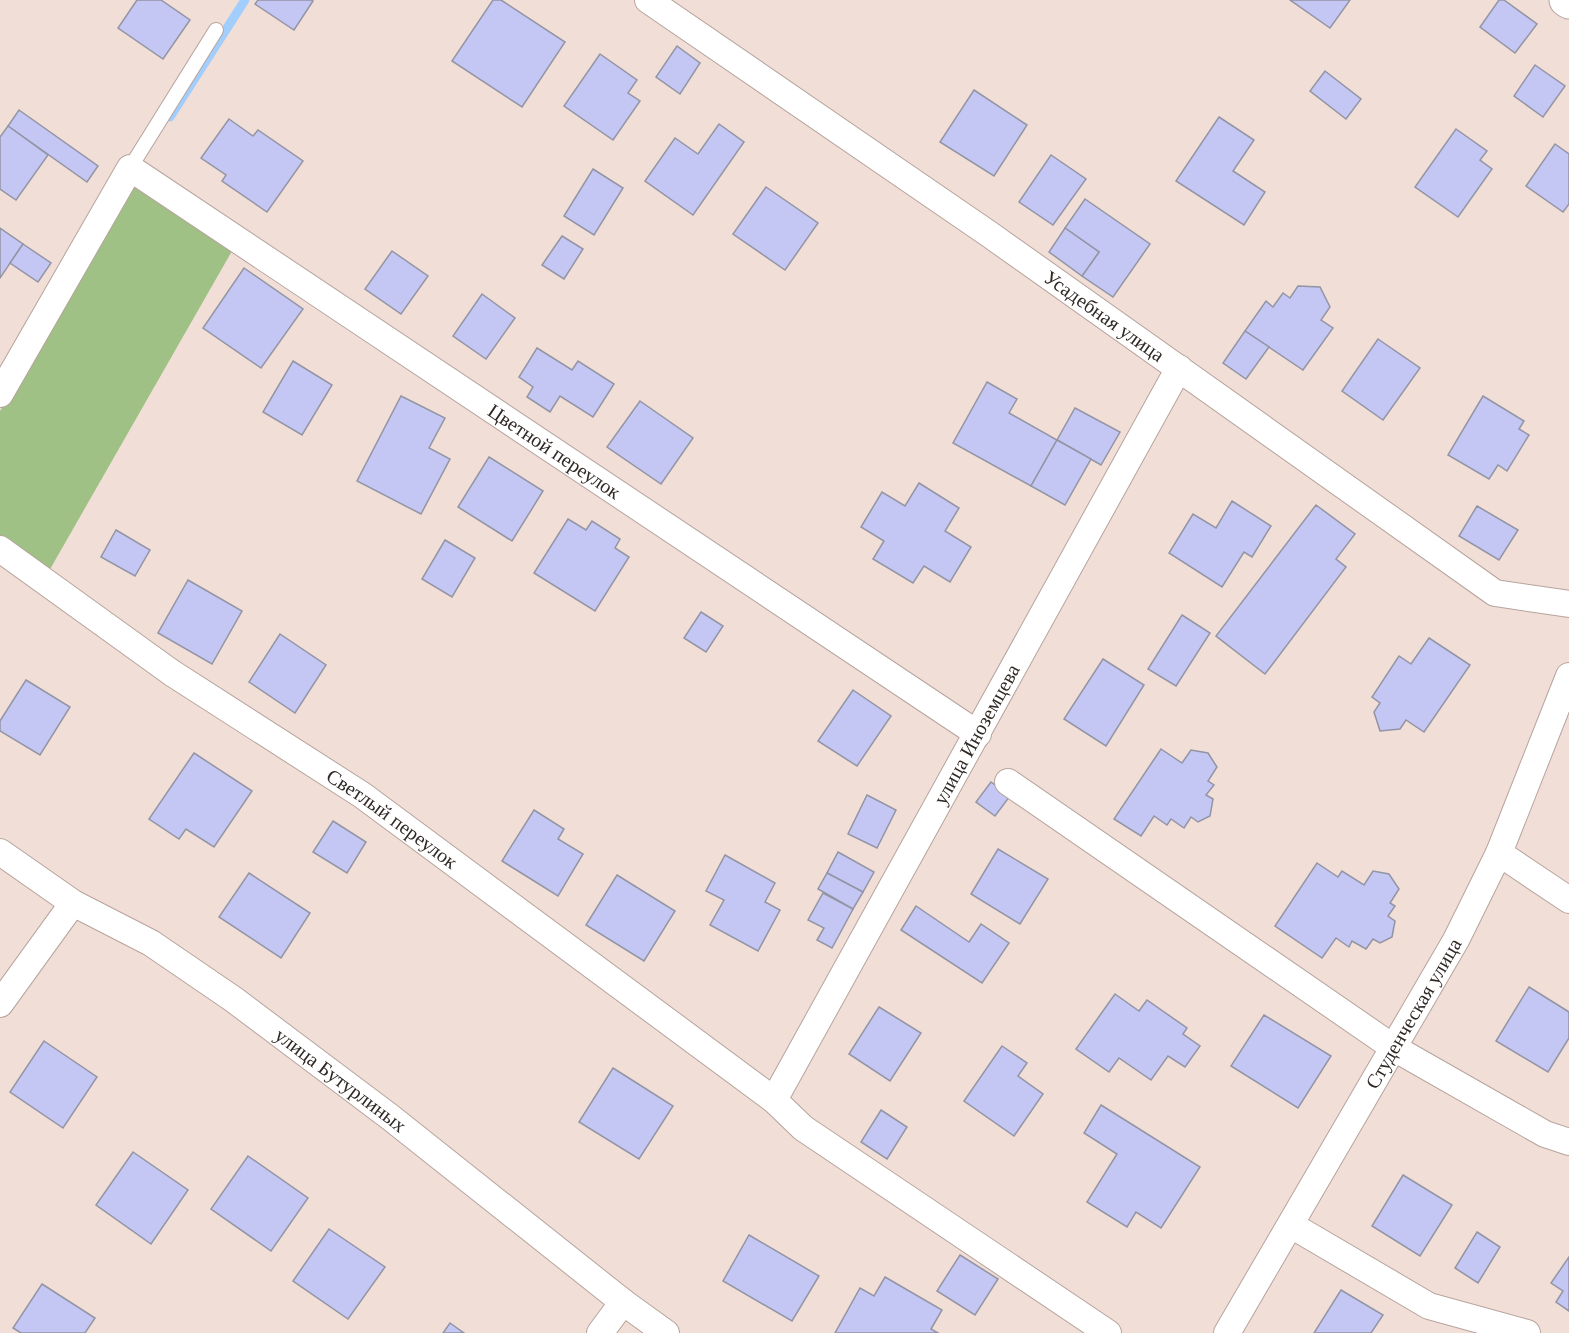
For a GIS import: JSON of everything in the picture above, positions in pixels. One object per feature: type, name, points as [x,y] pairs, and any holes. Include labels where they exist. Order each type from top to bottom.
[{"type":"street","name":"Усадебная улица","points":[[648,0],[989,234],[1495,593],[1569,604]]},
{"type":"street","points":[[0,394],[130,168]]},
{"type":"street","name":"Цветной переулок","points":[[130,168],[978,734]]},
{"type":"street","name":"улица Иноземцева","points":[[774,1100],[1179,368]]},
{"type":"street","name":"Светлый переулок","points":[[0,549],[172,673],[362,795],[774,1100],[803,1128],[1108,1333]]},
{"type":"street","name":"Студенческая улица","points":[[1227,1333],[1456,940],[1499,853],[1569,676]]},
{"type":"street","points":[[1008,782],[1394,1048],[1545,1134],[1569,1142]]},
{"type":"street","name":"улица Бутурлиных","points":[[0,852],[73,903],[151,943],[233,999],[390,1117],[623,1302],[666,1333]]},
{"type":"street","points":[[1499,853],[1569,900]]},
{"type":"street","points":[[0,1004],[73,903]]},
{"type":"street","points":[[1291,1225],[1429,1306],[1527,1333]]},
{"type":"street","points":[[600,1333],[623,1302]]},
{"type":"lane","points":[[130,168],[216,30]]},
{"type":"green space","points":[[132,185],[232,251],[49,571],[0,536],[0,411]]},
{"type":"building","points":[[137,0],[161,0],[190,20],[163,59],[118,28]]},
{"type":"building","points":[[258,0],[313,1],[294,30],[255,4]]},
{"type":"building","points":[[493,0],[501,0],[565,42],[522,107],[452,61]]},
{"type":"building","points":[[1290,0],[1350,0],[1330,28]]},
{"type":"building","points":[[1499,0],[1504,0],[1537,24],[1515,53],[1480,27]]},
{"type":"building","points":[[677,46],[700,63],[680,94],[656,77]]},
{"type":"building","points":[[600,54],[637,80],[628,93],[640,101],[613,140],[564,106]]},
{"type":"building","points":[[1535,65],[1565,86],[1543,117],[1514,96]]},
{"type":"building","points":[[1325,71],[1361,99],[1346,119],[1310,91]]},
{"type":"building","points":[[974,90],[1027,125],[994,176],[940,142]]},
{"type":"building","points":[[19,110],[98,166],[87,182],[8,126]]},
{"type":"building","points":[[1219,117],[1254,140],[1233,171],[1265,192],[1244,225],[1176,181]]},
{"type":"building","points":[[229,119],[253,136],[258,130],[303,161],[267,212],[222,181],[226,175],[201,158]]},
{"type":"building","points":[[719,124],[744,142],[693,215],[645,181],[675,138],[698,154]]},
{"type":"building","points":[[8,126],[48,155],[16,200],[0,189],[0,137]]},
{"type":"building","points":[[1456,129],[1487,151],[1480,160],[1492,169],[1458,217],[1415,187]]},
{"type":"building","points":[[1555,144],[1569,154],[1569,204],[1563,212],[1526,186]]},
{"type":"building","points":[[1051,155],[1086,179],[1053,225],[1019,202]]},
{"type":"building","points":[[593,169],[623,188],[594,235],[564,216]]},
{"type":"building","points":[[766,187],[818,223],[785,270],[733,234]]},
{"type":"building","points":[[1085,199],[1150,244],[1113,297],[1082,276],[1099,252],[1065,228]]},
{"type":"building","points":[[0,228],[23,244],[0,278]]},
{"type":"building","points":[[1065,228],[1099,252],[1082,276],[1049,252]]},
{"type":"building","points":[[562,236],[583,249],[564,279],[542,265]]},
{"type":"building","points":[[23,244],[51,263],[38,282],[10,263]]},
{"type":"building","points":[[392,251],[428,276],[401,314],[365,289]]},
{"type":"building","points":[[244,268],[303,309],[261,368],[203,328]]},
{"type":"building","points":[[1298,286],[1320,287],[1330,307],[1321,320],[1333,328],[1303,370],[1245,331],[1266,301],[1273,307],[1283,293],[1290,298]]},
{"type":"building","points":[[482,294],[515,318],[486,359],[453,336]]},
{"type":"building","points":[[1245,331],[1269,347],[1246,379],[1223,363]]},
{"type":"building","points":[[1378,339],[1420,368],[1383,420],[1342,391]]},
{"type":"building","points":[[537,348],[572,370],[578,361],[614,384],[593,417],[560,396],[550,412],[527,397],[533,387],[519,377]]},
{"type":"building","points":[[293,361],[332,385],[302,435],[263,412]]},
{"type":"building","points":[[987,382],[1017,399],[1009,413],[1057,440],[1031,486],[953,443]]},
{"type":"building","points":[[401,396],[445,418],[429,448],[450,459],[421,514],[357,481]]},
{"type":"building","points":[[1483,396],[1524,421],[1519,429],[1529,435],[1507,471],[1498,465],[1489,479],[1448,455]]},
{"type":"building","points":[[640,401],[693,438],[661,484],[607,447]]},
{"type":"building","points":[[1075,408],[1120,432],[1101,465],[1057,440]]},
{"type":"building","points":[[1057,440],[1091,459],[1065,505],[1031,486]]},
{"type":"building","points":[[489,457],[543,491],[512,541],[458,507]]},
{"type":"building","points":[[919,483],[959,508],[945,531],[971,547],[950,582],[924,566],[913,583],[873,559],[884,541],[861,527],[882,492],[905,506]]},
{"type":"building","points":[[1232,501],[1271,526],[1252,557],[1244,552],[1222,587],[1169,553],[1193,514],[1216,528]]},
{"type":"building","points":[[1316,505],[1355,534],[1336,559],[1346,567],[1265,674],[1216,636]]},
{"type":"building","points":[[1477,506],[1518,530],[1499,560],[1459,536]]},
{"type":"building","points":[[568,519],[586,530],[592,521],[620,539],[615,548],[629,557],[595,611],[534,573]]},
{"type":"building","points":[[116,530],[150,550],[135,576],[101,557]]},
{"type":"building","points":[[445,540],[475,558],[452,597],[422,579]]},
{"type":"building","points":[[188,580],[242,611],[212,664],[158,633]]},
{"type":"building","points":[[701,612],[723,626],[706,652],[684,638]]},
{"type":"building","points":[[1182,615],[1210,633],[1176,686],[1148,669]]},
{"type":"building","points":[[280,634],[326,665],[295,713],[249,682]]},
{"type":"building","points":[[1429,638],[1470,665],[1424,732],[1406,720],[1400,729],[1380,731],[1374,712],[1380,703],[1372,697],[1399,656],[1411,664]]},
{"type":"building","points":[[1103,659],[1144,685],[1106,746],[1064,719]]},
{"type":"building","points":[[26,680],[70,707],[40,755],[0,731],[0,721]]},
{"type":"building","points":[[853,690],[891,716],[857,766],[818,741]]},
{"type":"building","points":[[1161,749],[1182,763],[1191,750],[1208,753],[1217,767],[1208,781],[1214,785],[1206,795],[1213,799],[1210,816],[1198,822],[1191,817],[1184,828],[1171,819],[1167,825],[1154,816],[1141,836],[1114,819]]},
{"type":"building","points":[[194,753],[252,791],[214,847],[186,829],[179,839],[149,819]]},
{"type":"building","points":[[991,782],[1010,796],[995,816],[976,802]]},
{"type":"building","points":[[867,795],[896,810],[877,848],[848,834]]},
{"type":"building","points":[[534,810],[564,829],[558,839],[583,854],[558,896],[502,861]]},
{"type":"building","points":[[333,821],[366,842],[347,873],[313,852]]},
{"type":"building","points":[[998,849],[1048,879],[1020,924],[971,894]]},
{"type":"building","points":[[838,852],[874,872],[863,892],[827,873]]},
{"type":"building","points":[[725,855],[775,883],[765,902],[780,910],[758,951],[710,925],[724,900],[706,891]]},
{"type":"building","points":[[1317,863],[1338,877],[1342,871],[1364,885],[1373,871],[1389,874],[1399,889],[1390,903],[1395,906],[1388,916],[1395,921],[1392,937],[1380,943],[1373,939],[1366,949],[1352,941],[1349,947],[1336,938],[1322,958],[1275,926]]},
{"type":"building","points":[[249,873],[310,913],[281,958],[219,917]]},
{"type":"building","points":[[827,873],[863,892],[853,909],[818,889]]},
{"type":"building","points":[[617,875],[675,911],[644,961],[586,925]]},
{"type":"building","points":[[823,893],[853,909],[832,948],[817,940],[824,928],[808,920]]},
{"type":"building","points":[[916,906],[969,942],[981,924],[1009,943],[982,983],[901,930]]},
{"type":"building","points":[[1529,987],[1569,1012],[1569,1038],[1548,1072],[1496,1041]]},
{"type":"building","points":[[1115,994],[1139,1011],[1147,1000],[1187,1028],[1183,1034],[1200,1046],[1185,1067],[1168,1056],[1151,1080],[1119,1058],[1109,1072],[1076,1049]]},
{"type":"building","points":[[879,1007],[921,1033],[890,1081],[849,1054]]},
{"type":"building","points":[[1264,1015],[1331,1056],[1298,1108],[1231,1066]]},
{"type":"building","points":[[44,1041],[97,1077],[63,1128],[10,1092]]},
{"type":"building","points":[[1002,1046],[1027,1063],[1018,1076],[1043,1094],[1014,1136],[964,1101]]},
{"type":"building","points":[[613,1068],[673,1106],[639,1159],[579,1122]]},
{"type":"building","points":[[1101,1105],[1200,1167],[1161,1228],[1136,1212],[1127,1227],[1087,1202],[1117,1154],[1084,1133]]},
{"type":"building","points":[[881,1110],[907,1127],[887,1159],[861,1142]]},
{"type":"building","points":[[133,1152],[188,1190],[151,1244],[96,1205]]},
{"type":"building","points":[[248,1156],[308,1198],[271,1251],[211,1209]]},
{"type":"building","points":[[1403,1175],[1452,1205],[1420,1256],[1372,1226]]},
{"type":"building","points":[[329,1229],[385,1267],[348,1319],[293,1281]]},
{"type":"building","points":[[1477,1232],[1500,1247],[1478,1283],[1455,1268]]},
{"type":"building","points":[[749,1235],[819,1276],[792,1321],[723,1281]]},
{"type":"building","points":[[960,1255],[998,1279],[975,1315],[937,1291]]},
{"type":"building","points":[[1569,1257],[1569,1311],[1556,1302],[1563,1291],[1551,1283]]},
{"type":"building","points":[[885,1277],[942,1310],[931,1329],[938,1333],[835,1333],[860,1288],[874,1296]]},
{"type":"building","points":[[42,1284],[95,1318],[85,1333],[21,1333],[13,1328]]},
{"type":"building","points":[[1341,1290],[1383,1315],[1371,1333],[1314,1333]]},
{"type":"building","points":[[450,1323],[464,1333],[443,1333]]},
{"type":"waterway","points":[[170,117],[245,0]]}]
